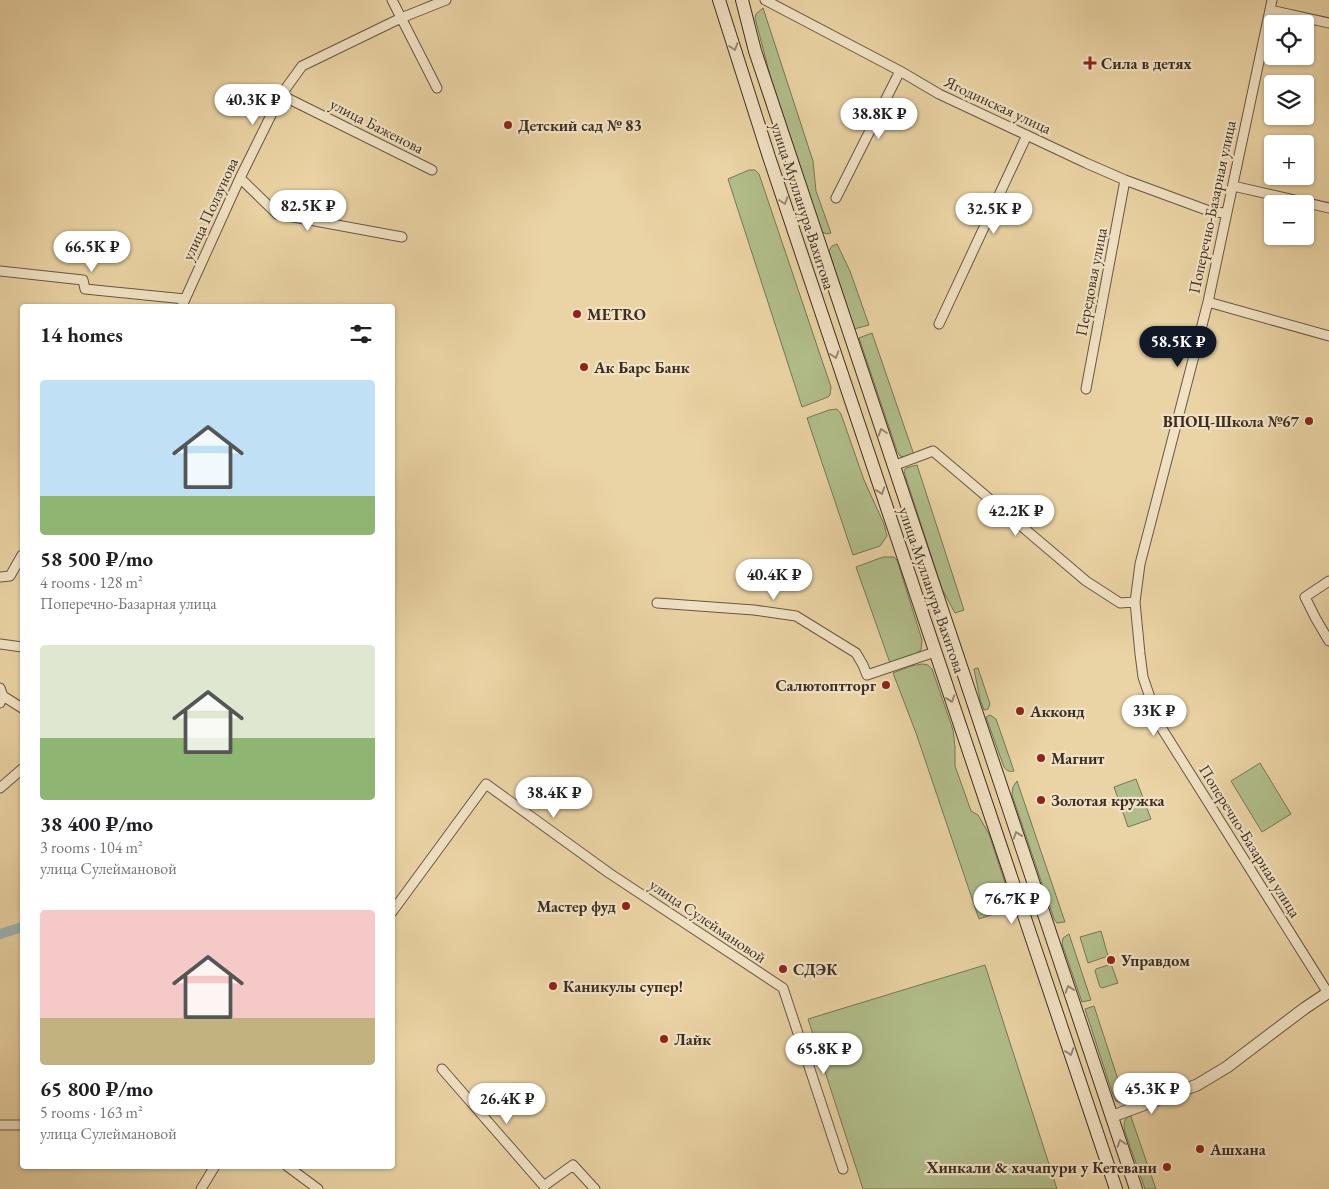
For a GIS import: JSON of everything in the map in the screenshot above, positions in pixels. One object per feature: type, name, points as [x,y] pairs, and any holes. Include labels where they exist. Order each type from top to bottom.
[{"type":"main road","name":"улица Мулланура Вахитова","points":[[719,0],[769,157],[1116,1189]]},
{"type":"main road","name":"улица Мулланура Вахитова","points":[[742,0],[755,51],[1136,1189]]},
{"type":"street","points":[[392,0],[437,88]]},
{"type":"street","name":"улица Ползунова","points":[[183,302],[281,94],[302,66],[401,18],[446,0]]},
{"type":"street","name":"Ягодинская улица","points":[[765,0],[900,71],[939,94],[1027,135],[1125,180],[1212,212],[1227,213]]},
{"type":"street","name":"Поперечно-Базарная улица","points":[[1272,0],[1208,302],[1140,564],[1135,602],[1143,677],[1159,724],[1329,992]]},
{"type":"street","points":[[1270,10],[1329,23]]},
{"type":"street","points":[[836,198],[900,71]]},
{"type":"street","name":"улица Баженова","points":[[281,94],[432,170]]},
{"type":"street","points":[[939,324],[1027,135]]},
{"type":"street","points":[[240,178],[277,214],[402,237]]},
{"type":"street","name":"Передовая улица","points":[[1086,389],[1125,180]]},
{"type":"street","points":[[1233,186],[1329,208]]},
{"type":"street","points":[[0,271],[83,280],[85,289],[183,302]]},
{"type":"street","points":[[1208,302],[1329,336]]},
{"type":"street","points":[[893,466],[933,451],[1086,581],[1120,603],[1135,602]]},
{"type":"street","points":[[0,577],[10,576],[20,558]]},
{"type":"street","points":[[1329,581],[1305,597],[1329,641]]},
{"type":"street","points":[[657,603],[754,610],[796,616],[856,653],[867,676],[936,652]]},
{"type":"street","points":[[0,644],[20,647]]},
{"type":"street","points":[[1,696],[20,707]]},
{"type":"street","points":[[0,788],[20,771]]},
{"type":"street","name":"улица Сулеймановой","points":[[395,908],[486,784],[609,873],[782,988],[843,1169]]},
{"type":"street","points":[[1113,1116],[1197,1085],[1227,1067],[1329,992]]},
{"type":"street","points":[[442,1069],[544,1186],[573,1165],[595,1189]]},
{"type":"street","points":[[0,1125],[20,1126]]},
{"type":"street","points":[[200,1189],[213,1169]]},
{"type":"street","points":[[291,1169],[318,1189]]},
{"type":"green space","points":[[763,8],[813,161],[816,191],[831,233],[822,232],[771,79],[755,18],[756,14]]},
{"type":"green space","points":[[749,170],[755,170],[759,174],[831,387],[828,397],[802,407],[728,179]]},
{"type":"green space","points":[[837,244],[850,271],[869,325],[854,329],[829,251],[832,246]]},
{"type":"green space","points":[[872,333],[914,455],[900,456],[897,451],[859,338]]},
{"type":"green space","points":[[837,409],[841,414],[864,480],[884,524],[887,536],[880,546],[853,555],[807,418]]},
{"type":"green space","points":[[917,465],[964,610],[955,613],[942,589],[905,475],[904,471],[906,468]]},
{"type":"green space","points":[[883,557],[894,557],[897,560],[922,640],[921,650],[890,663],[856,567]]},
{"type":"green space","points":[[922,664],[928,665],[932,669],[953,730],[955,766],[971,811],[978,815],[989,834],[1011,901],[1008,909],[979,919],[916,733],[893,673]]},
{"type":"green space","points":[[978,668],[990,704],[988,709],[984,710],[974,669]]},
{"type":"green space","points":[[990,715],[996,719],[1014,771],[1008,771],[1004,767],[986,717]]},
{"type":"green space","points":[[1260,763],[1291,814],[1262,832],[1231,781]]},
{"type":"green space","points":[[1136,779],[1151,819],[1128,827],[1114,787]]},
{"type":"green space","points":[[1017,781],[1065,922],[1057,923],[1054,919],[1012,795],[1013,787]]},
{"type":"green space","points":[[1101,931],[1108,956],[1088,963],[1080,937]]},
{"type":"green space","points":[[1069,934],[1091,1000],[1082,1002],[1062,944],[1063,938]]},
{"type":"green space","points":[[1111,964],[1118,983],[1102,988],[1095,971]]},
{"type":"green space","points":[[985,965],[1057,1189],[863,1189],[808,1019]]},
{"type":"green space","points":[[1094,1006],[1126,1104],[1116,1101],[1113,1095],[1085,1009]]},
{"type":"green space","points":[[1130,1114],[1156,1189],[1145,1189],[1125,1132],[1124,1122]]},
{"type":"waterway","points":[[0,934],[20,928]]},
{"type":"place","name":"Сила в детях","points":[[1090,63]]},
{"type":"place","name":"Детский сад № 83","points":[[508,125]]},
{"type":"place","name":"METRO","points":[[577,314]]},
{"type":"place","name":"Ак Барс Банк","points":[[584,367]]},
{"type":"place","name":"ВПОЦ-Школа №67","points":[[1309,421]]},
{"type":"place","name":"Салютоптторг","points":[[886,685]]},
{"type":"place","name":"Акконд","points":[[1020,711]]},
{"type":"place","name":"Магнит","points":[[1041,758]]},
{"type":"place","name":"Золотая кружка","points":[[1041,800]]},
{"type":"place","name":"Мастер фуд","points":[[626,906]]},
{"type":"place","name":"Управдом","points":[[1111,960]]},
{"type":"place","name":"СДЭК","points":[[783,969]]},
{"type":"place","name":"Каникулы супер!","points":[[553,986]]},
{"type":"place","name":"Лайк","points":[[664,1039]]},
{"type":"place","name":"Ашхана","points":[[1200,1149]]},
{"type":"place","name":"Хинкали & хачапури у Кетевани","points":[[1167,1167]]}]
